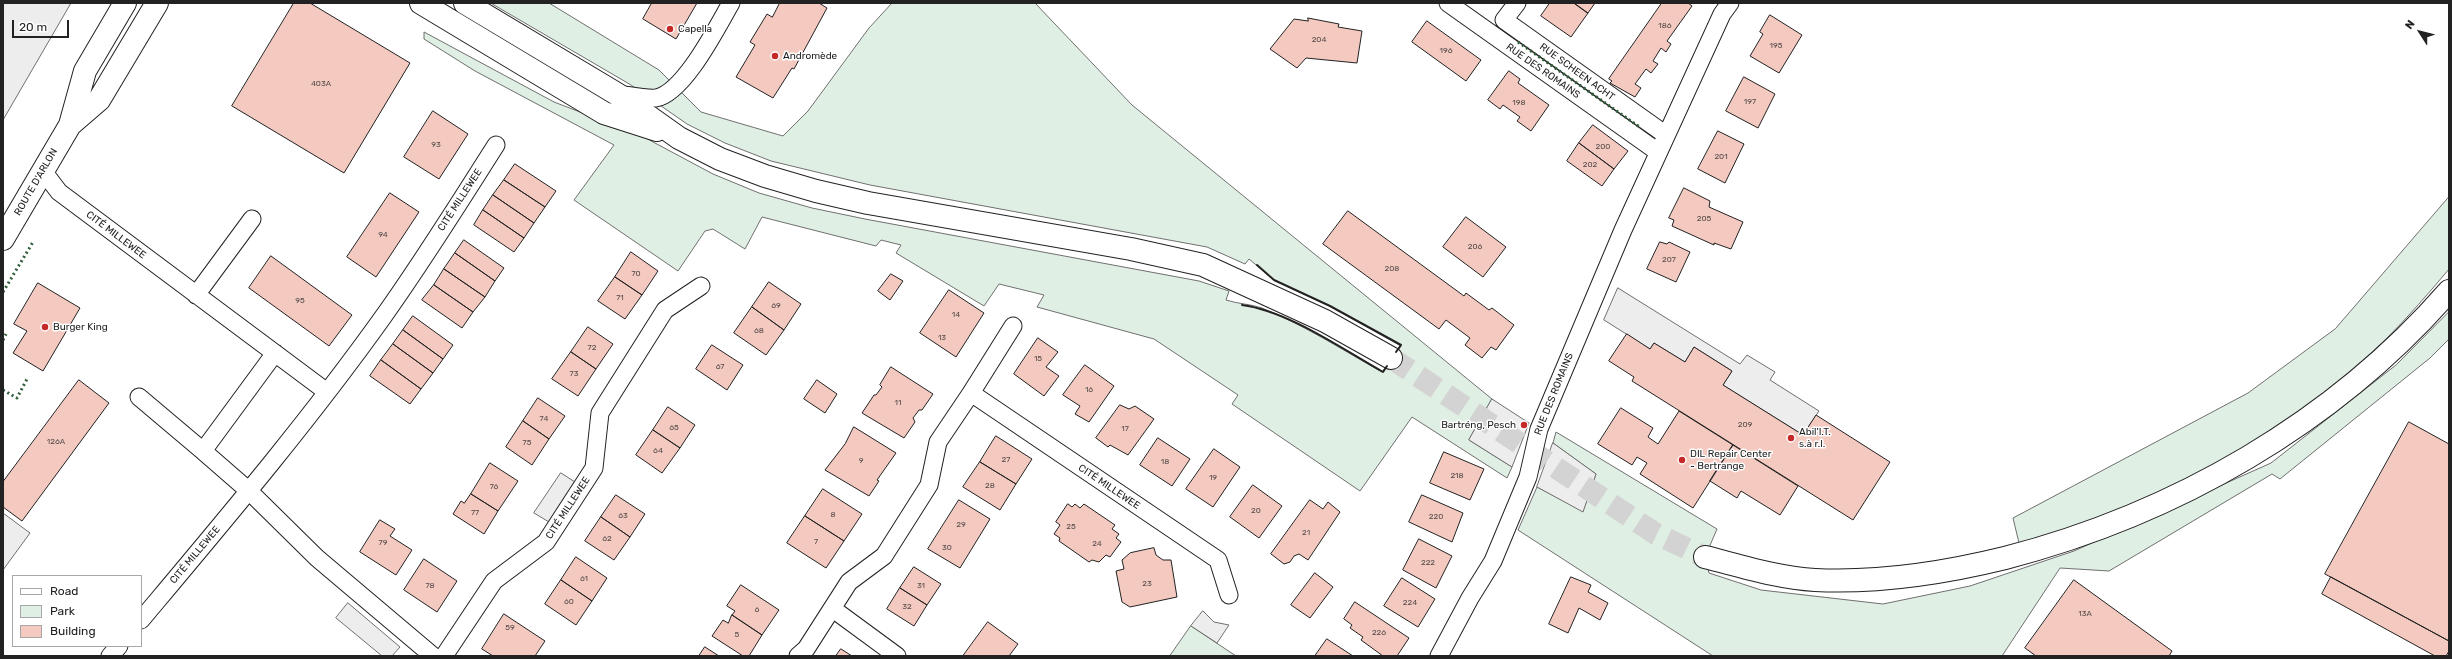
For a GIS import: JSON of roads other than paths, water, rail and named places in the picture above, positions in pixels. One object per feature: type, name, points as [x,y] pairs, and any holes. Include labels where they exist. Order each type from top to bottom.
[{"type":"main road","name":"ROUTE D'ARLON","points":[[3,239],[70,124],[84,70],[125,3]]},
{"type":"main road","name":"ROUTE D'ARLON","points":[[70,124],[99,100],[157,3]]},
{"type":"main road","points":[[421,3],[604,113],[679,138],[733,164],[816,192],[868,203],[1131,249],[1203,265],[1325,321],[1391,358]]},
{"type":"main road","points":[[465,3],[616,94],[679,138]]},
{"type":"main road","points":[[1705,557],[1767,573],[1815,580],[1912,576],[2001,559],[2046,547],[2116,524],[2216,476],[2305,420],[2389,354],[2449,291]]},
{"type":"street","points":[[616,94],[657,98],[680,84],[698,59],[731,3]]},
{"type":"street","name":"RUE DES ROMAINS","points":[[1448,3],[1658,152]]},
{"type":"street","name":"RUE SCHEEN ACHT","points":[[1517,3],[1504,20],[1666,136]]},
{"type":"street","name":"RUE DES ROMAINS","points":[[1439,656],[1470,598],[1493,561],[1528,477],[1537,435],[1658,152],[1722,14],[1730,3]]},
{"type":"street","name":"CITÉ MILLEWEE","points":[[142,619],[249,491],[327,392],[383,317],[496,145]]},
{"type":"street","name":"CITÉ MILLEWEE","points":[[43,171],[59,192],[327,392]]},
{"type":"street","points":[[196,294],[252,219]]},
{"type":"street","name":"CITÉ MILLEWEE","points":[[444,656],[494,581],[546,542],[594,468],[600,413],[665,310],[701,286]]},
{"type":"street","points":[[798,656],[806,650],[849,582],[884,556],[929,485],[938,442],[1013,326]]},
{"type":"street","points":[[203,451],[275,353]]},
{"type":"street","name":"CITÉ MILLEWEE","points":[[971,393],[1218,560],[1229,595]]},
{"type":"street","points":[[139,397],[249,491],[317,558],[433,656]]},
{"type":"street","points":[[833,609],[897,656]]},
{"type":"street","points":[[110,656],[118,647]]},
{"type":"tunnel","points":[[1391,358],[1656,534],[1705,557]]},
{"type":"place","name":"Capella","points":[[670,29]]},
{"type":"place","name":"Andromède","points":[[775,56]]},
{"type":"place","name":"Burger King","points":[[45,327]]},
{"type":"place","name":"Bartréng, Pesch","points":[[1524,425]]},
{"type":"place","name":"Abil'I.T. s.à r.l.","points":[[1791,438]]},
{"type":"place","name":"DIL Repair Center - Bertrange","points":[[1682,460]]}]
